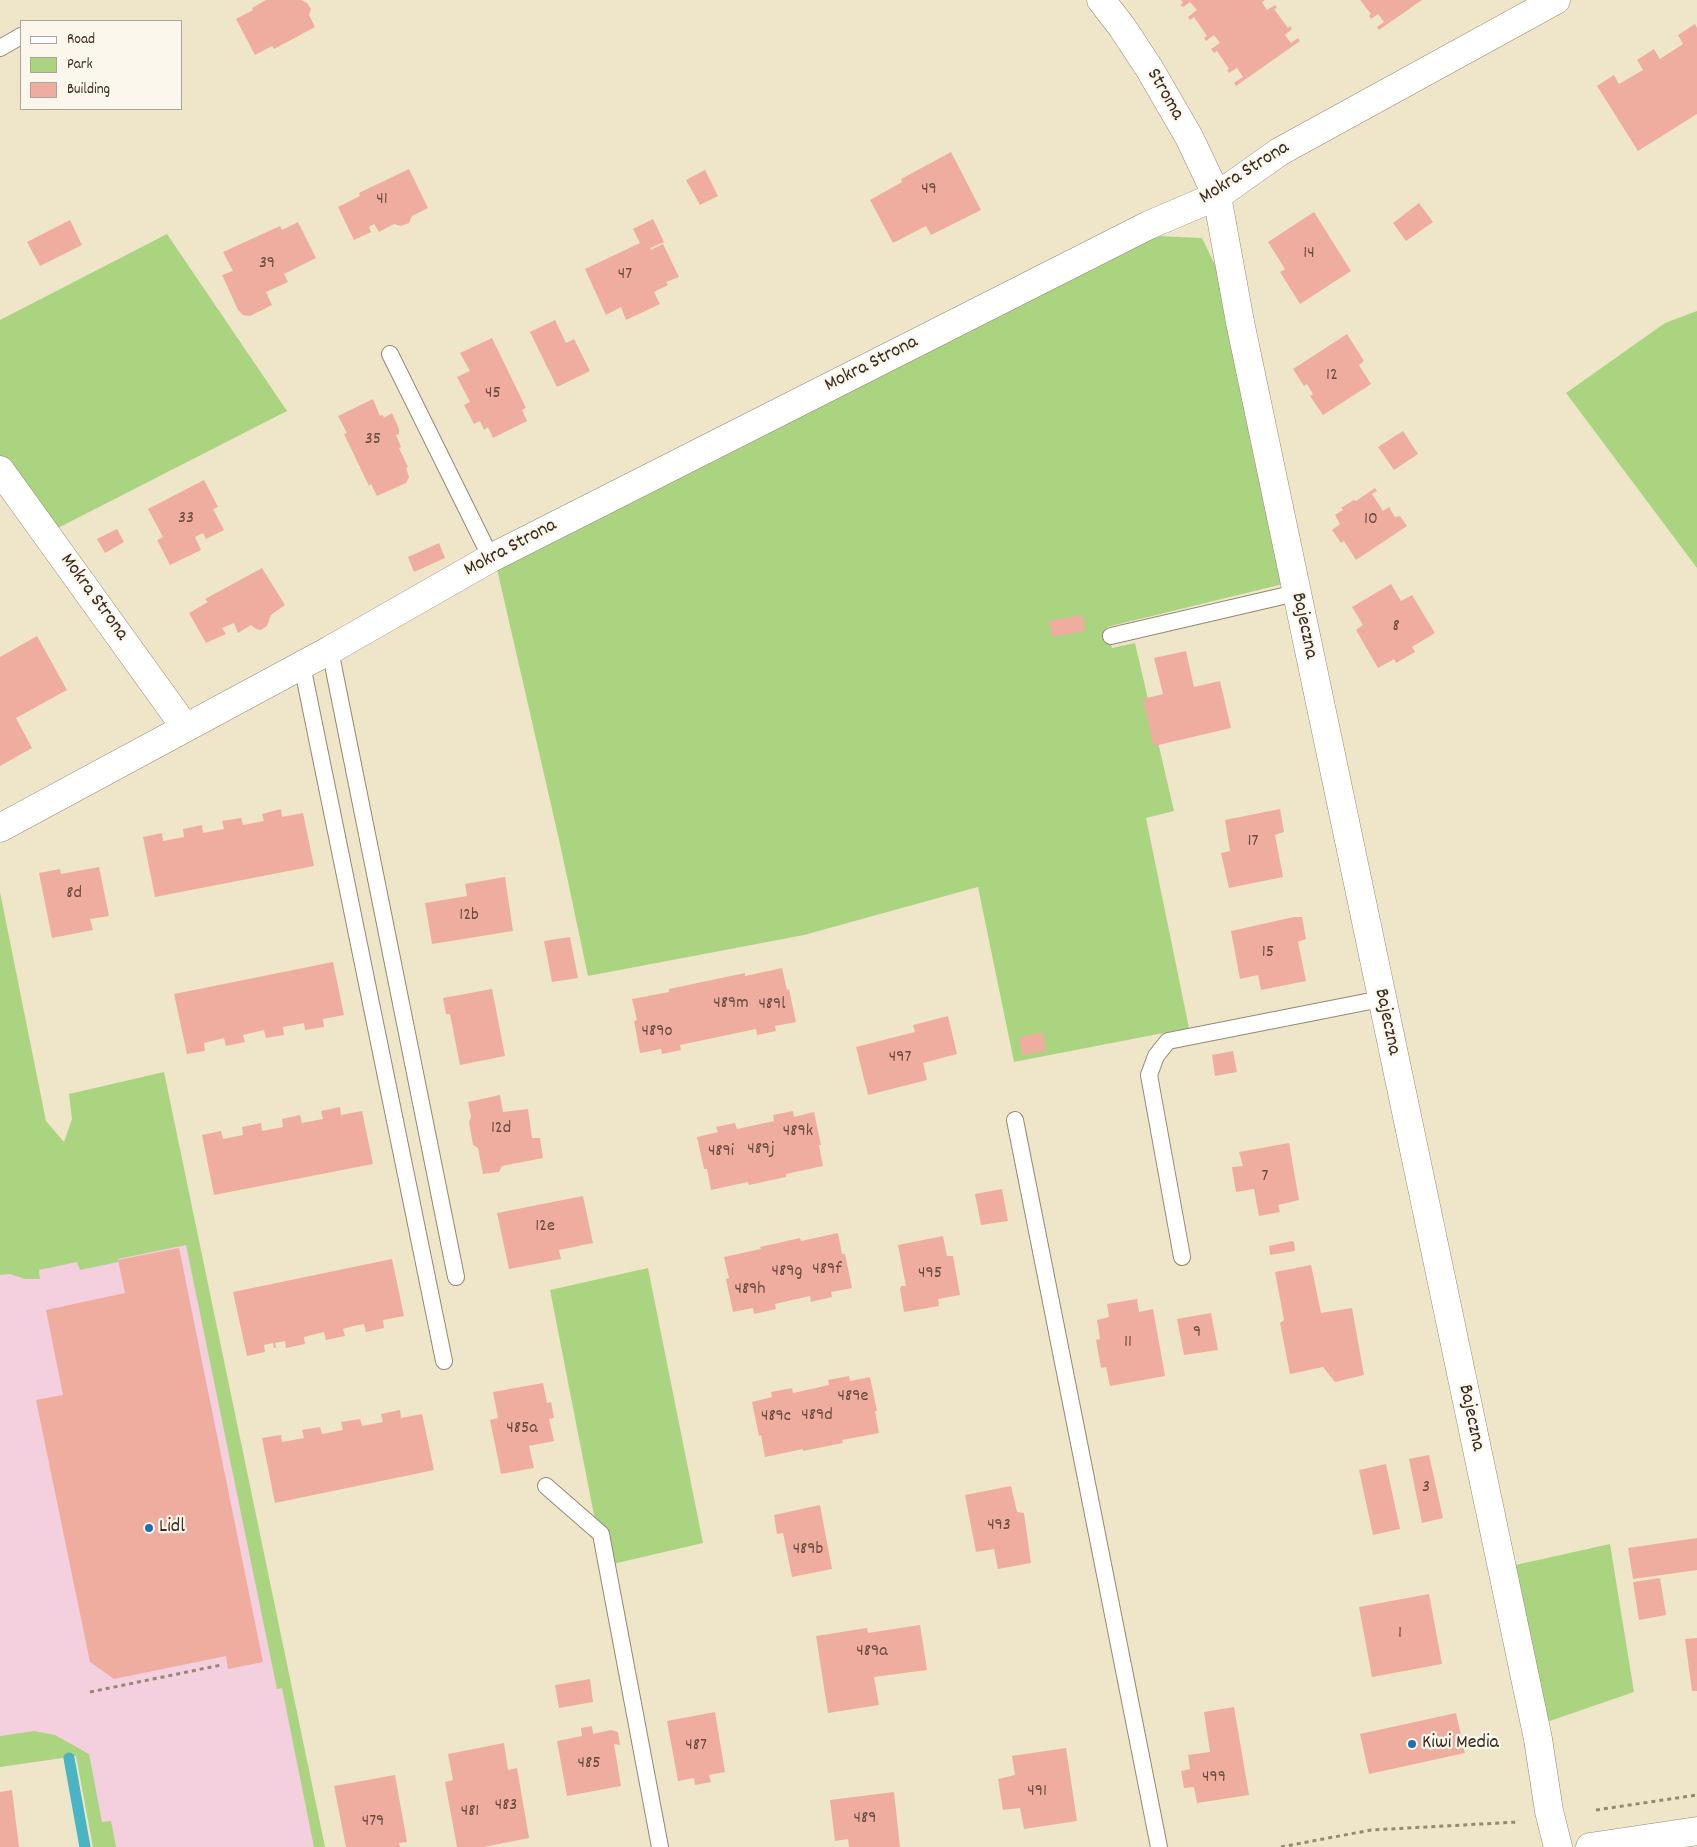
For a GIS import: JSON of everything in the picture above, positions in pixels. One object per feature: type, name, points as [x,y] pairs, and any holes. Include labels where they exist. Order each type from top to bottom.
[{"type":"street","name":"Stroma","points":[[1101,0],[1149,68],[1189,137],[1217,196]]},
{"type":"street","name":"Mokra Strona","points":[[0,828],[184,727],[330,650],[491,558],[1149,225],[1217,196],[1279,152],[1556,0]]},
{"type":"street","name":"Bajeczna","points":[[1217,196],[1240,322],[1538,1739],[1551,1818],[1558,1847]]},
{"type":"street","name":"Mokra Strona","points":[[0,470],[184,727]]},
{"type":"street","points":[[1590,1847],[1697,1830]]},
{"type":"lane","points":[[0,48],[20,37]]},
{"type":"lane","points":[[390,354],[491,558]]},
{"type":"lane","points":[[1111,636],[1296,593]]},
{"type":"lane","points":[[330,650],[456,1277]]},
{"type":"lane","points":[[302,665],[444,1360]]},
{"type":"lane","points":[[1182,1257],[1149,1075],[1156,1056],[1168,1041],[1381,999]]},
{"type":"lane","points":[[1015,1120],[1159,1847]]},
{"type":"lane","points":[[546,1486],[601,1534],[660,1847]]},
{"type":"path","points":[[90,1692],[221,1665]]},
{"type":"path","points":[[1281,1847],[1371,1830],[1503,1824],[1697,1795]]},
{"type":"shaded area","points":[[189,1195],[325,1847],[93,1847],[76,1756],[0,1767],[0,1258]]},
{"type":"green space","points":[[167,234],[287,411],[54,530],[0,458],[0,320]]},
{"type":"green space","points":[[1157,236],[1202,238],[1215,265],[1283,584],[1107,627],[1112,648],[1135,643],[1174,811],[1146,818],[1189,1028],[1014,1062],[978,887],[804,935],[588,976],[497,569]]},
{"type":"green space","points":[[1697,311],[1697,568],[1566,393],[1665,323]]},
{"type":"green space","points":[[0,892],[46,1121],[64,1142],[72,1119],[69,1094],[164,1072],[325,1847],[314,1847],[282,1688],[277,1689],[186,1245],[118,1259],[118,1262],[80,1270],[77,1262],[39,1270],[40,1279],[25,1279],[10,1274],[0,1275]]},
{"type":"green space","points":[[648,1268],[703,1543],[604,1566],[550,1290]]},
{"type":"green space","points":[[1610,1544],[1634,1692],[1544,1723],[1511,1566]]},
{"type":"green space","points":[[34,1731],[55,1735],[89,1754],[102,1822],[111,1821],[116,1847],[93,1847],[76,1756],[0,1767],[0,1736]]},
{"type":"building","points":[[266,0],[301,0],[307,3],[311,9],[309,15],[315,27],[274,49],[272,46],[255,55],[236,19]]},
{"type":"building","points":[[1181,0],[1265,0],[1262,2],[1267,10],[1275,5],[1277,8],[1274,9],[1288,28],[1290,26],[1292,29],[1285,35],[1291,43],[1298,38],[1300,41],[1236,86],[1234,83],[1243,77],[1237,68],[1229,73],[1227,70],[1229,69],[1217,51],[1214,53],[1211,49],[1220,43],[1214,35],[1206,41],[1204,38],[1207,36],[1194,17],[1190,20],[1188,17],[1197,10],[1190,2],[1183,7],[1180,5],[1183,3]]},
{"type":"building","points":[[1360,0],[1422,0],[1379,30],[1377,27],[1384,22],[1378,14],[1371,19],[1369,16],[1371,14]]},
{"type":"building","points":[[1695,24],[1697,28],[1697,114],[1638,151],[1597,86],[1614,75],[1619,84],[1643,70],[1637,60],[1654,49],[1660,59],[1683,44],[1678,35]]},
{"type":"building","points":[[951,152],[981,210],[931,235],[926,226],[893,243],[870,200],[902,182],[901,179]]},
{"type":"building","points":[[409,169],[428,208],[412,216],[409,223],[401,226],[394,224],[379,232],[374,224],[369,227],[371,232],[354,240],[338,207],[360,196],[359,193]]},
{"type":"building","points":[[705,170],[718,196],[700,205],[686,180]]},
{"type":"building","points":[[1419,203],[1433,222],[1406,241],[1393,223]]},
{"type":"building","points":[[1314,212],[1351,271],[1300,304],[1280,272],[1285,269],[1268,242]]},
{"type":"building","points":[[653,219],[664,242],[650,248],[651,250],[663,244],[679,277],[666,282],[668,285],[654,292],[660,304],[626,320],[621,307],[606,315],[585,269],[640,243],[633,229]]},
{"type":"building","points":[[70,220],[82,245],[40,266],[27,242]]},
{"type":"building","points":[[298,222],[316,258],[284,274],[288,282],[266,292],[272,305],[250,316],[243,315],[238,310],[222,275],[233,271],[223,252],[280,226],[282,230]]},
{"type":"building","points":[[555,320],[566,343],[574,339],[590,371],[557,387],[530,332]]},
{"type":"building","points":[[1347,334],[1364,361],[1359,365],[1371,384],[1323,415],[1310,396],[1313,394],[1307,384],[1304,386],[1293,369]]},
{"type":"building","points":[[492,338],[526,408],[522,410],[527,421],[493,438],[488,427],[484,430],[480,421],[474,424],[464,405],[470,402],[457,377],[470,371],[460,353]]},
{"type":"building","points":[[373,399],[380,416],[383,415],[384,418],[392,413],[399,429],[399,434],[396,435],[401,447],[399,448],[408,467],[406,468],[409,477],[406,483],[377,496],[371,484],[369,486],[344,434],[347,433],[338,416]]},
{"type":"building","points":[[1403,431],[1418,454],[1394,470],[1378,447]]},
{"type":"building","points":[[204,480],[218,507],[213,509],[224,530],[206,539],[203,533],[195,537],[201,550],[170,565],[157,540],[163,537],[148,509]]},
{"type":"building","points":[[1375,488],[1377,491],[1372,494],[1383,511],[1389,507],[1395,517],[1400,516],[1407,526],[1356,560],[1344,541],[1341,543],[1332,530],[1340,524],[1335,515],[1343,510],[1341,508],[1354,500],[1356,501]]},
{"type":"building","points":[[117,529],[124,542],[105,553],[97,539]]},
{"type":"building","points":[[439,543],[445,558],[414,572],[408,557]]},
{"type":"building","points":[[262,568],[285,605],[271,615],[267,626],[261,630],[251,625],[238,633],[234,623],[222,628],[226,634],[206,643],[189,613],[208,602],[205,599]]},
{"type":"building","points":[[1391,584],[1401,601],[1412,595],[1435,633],[1412,647],[1415,652],[1396,663],[1394,659],[1378,668],[1356,630],[1363,625],[1352,607]]},
{"type":"building","points":[[1082,615],[1085,631],[1052,637],[1049,621]]},
{"type":"building","points":[[37,636],[67,690],[16,718],[32,748],[0,766],[0,657]]},
{"type":"building","points":[[1186,651],[1194,687],[1220,681],[1231,728],[1154,746],[1143,699],[1163,694],[1154,658]]},
{"type":"building","points":[[281,809],[282,817],[303,813],[314,866],[155,897],[143,837],[162,833],[163,841],[184,837],[183,829],[202,825],[203,833],[224,829],[222,821],[241,818],[243,825],[264,821],[262,814]]},
{"type":"building","points":[[1280,809],[1284,832],[1275,835],[1283,877],[1229,888],[1221,853],[1230,851],[1225,820]]},
{"type":"building","points":[[99,867],[109,916],[90,919],[93,930],[52,938],[39,873],[60,869],[61,874]]},
{"type":"building","points":[[505,877],[513,931],[432,944],[425,903],[467,896],[465,884]]},
{"type":"building","points":[[1294,917],[1302,917],[1306,939],[1298,942],[1306,981],[1261,990],[1258,975],[1240,979],[1231,931]]},
{"type":"building","points":[[570,937],[578,978],[552,982],[544,941]]},
{"type":"building","points":[[333,962],[344,1015],[323,1019],[324,1027],[305,1030],[304,1023],[283,1027],[284,1035],[266,1038],[264,1030],[243,1035],[245,1042],[226,1046],[224,1038],[204,1043],[205,1051],[187,1054],[174,994]]},
{"type":"building","points":[[782,968],[787,990],[789,989],[796,1022],[775,1026],[776,1031],[757,1035],[756,1029],[680,1045],[681,1050],[662,1054],[661,1049],[640,1053],[634,1021],[637,1020],[632,999],[745,973],[745,976]]},
{"type":"building","points":[[492,989],[505,1056],[460,1065],[450,1014],[446,1014],[443,998]]},
{"type":"building","points":[[948,1016],[957,1054],[923,1063],[927,1080],[868,1095],[856,1047],[915,1032],[913,1025]]},
{"type":"building","points":[[1043,1033],[1046,1051],[1022,1055],[1019,1037]]},
{"type":"building","points":[[1233,1051],[1237,1072],[1215,1076],[1212,1055]]},
{"type":"building","points":[[500,1095],[503,1112],[528,1109],[532,1138],[540,1138],[543,1158],[502,1166],[499,1172],[483,1174],[478,1148],[473,1145],[468,1102]]},
{"type":"building","points":[[340,1107],[341,1115],[362,1111],[373,1164],[214,1195],[202,1135],[221,1131],[223,1139],[243,1135],[242,1127],[261,1123],[262,1131],[283,1127],[282,1119],[300,1115],[302,1123],[323,1119],[321,1111]]},
{"type":"building","points":[[793,1111],[794,1117],[814,1112],[823,1166],[749,1185],[748,1182],[711,1190],[697,1137],[718,1132],[716,1127],[735,1123],[737,1129],[774,1121],[773,1115]]},
{"type":"building","points":[[1289,1143],[1299,1200],[1278,1205],[1280,1212],[1259,1216],[1254,1189],[1236,1192],[1232,1167],[1243,1166],[1239,1152]]},
{"type":"building","points":[[1002,1189],[1008,1221],[981,1225],[975,1194]]},
{"type":"building","points":[[583,1196],[593,1243],[559,1250],[561,1259],[509,1269],[497,1213]]},
{"type":"building","points":[[838,1233],[842,1254],[845,1254],[852,1288],[831,1292],[832,1297],[811,1302],[810,1296],[775,1304],[776,1309],[754,1314],[753,1308],[733,1312],[726,1279],[729,1278],[724,1257],[800,1238],[801,1241]]},
{"type":"building","points":[[943,1236],[947,1256],[953,1256],[960,1295],[938,1299],[939,1306],[904,1312],[900,1289],[901,1286],[906,1286],[898,1245]]},
{"type":"building","points":[[1294,1242],[1295,1251],[1270,1255],[1269,1246]]},
{"type":"building","name":"Lidl","points":[[179,1248],[263,1662],[228,1669],[226,1656],[114,1679],[90,1662],[36,1400],[63,1395],[46,1310],[125,1293],[118,1260]]},
{"type":"building","points":[[392,1259],[404,1316],[383,1320],[384,1328],[366,1332],[364,1324],[353,1326],[343,1329],[345,1336],[326,1340],[324,1332],[304,1337],[305,1344],[286,1348],[285,1341],[275,1343],[276,1348],[274,1348],[273,1343],[264,1345],[265,1352],[247,1356],[233,1292]]},
{"type":"building","points":[[1311,1265],[1321,1313],[1352,1308],[1364,1375],[1335,1382],[1323,1367],[1290,1374],[1280,1323],[1284,1320],[1275,1272]]},
{"type":"building","points":[[1137,1299],[1139,1312],[1153,1309],[1165,1376],[1110,1386],[1106,1367],[1101,1368],[1096,1340],[1100,1339],[1097,1320],[1109,1317],[1107,1304]]},
{"type":"building","points":[[1211,1313],[1218,1350],[1184,1355],[1177,1319]]},
{"type":"building","points":[[849,1376],[850,1381],[870,1377],[877,1411],[875,1411],[879,1433],[842,1440],[843,1443],[765,1457],[752,1402],[772,1397],[771,1392],[792,1388],[793,1393],[829,1385],[828,1380]]},
{"type":"building","points":[[543,1383],[547,1403],[551,1402],[554,1418],[549,1419],[554,1441],[529,1446],[534,1468],[501,1474],[490,1420],[498,1418],[493,1392]]},
{"type":"building","points":[[400,1410],[401,1418],[422,1414],[434,1470],[275,1503],[262,1438],[281,1435],[282,1442],[304,1438],[302,1430],[320,1427],[322,1434],[343,1430],[341,1422],[360,1419],[362,1426],[383,1422],[381,1414]]},
{"type":"building","points":[[1429,1455],[1443,1518],[1422,1523],[1409,1459]]},
{"type":"building","points":[[1386,1464],[1400,1529],[1373,1535],[1359,1470]]},
{"type":"building","points":[[1011,1486],[1017,1512],[1024,1513],[1031,1563],[998,1569],[994,1549],[976,1552],[965,1495]]},
{"type":"building","points":[[820,1505],[832,1569],[792,1577],[783,1533],[777,1534],[774,1515]]},
{"type":"building","points":[[1697,1538],[1697,1570],[1633,1579],[1628,1548]]},
{"type":"building","points":[[1660,1578],[1666,1615],[1639,1620],[1633,1582]]},
{"type":"building","points":[[1429,1594],[1442,1664],[1372,1677],[1359,1607]]},
{"type":"building","points":[[920,1625],[927,1670],[874,1677],[879,1705],[828,1713],[816,1636],[867,1628],[868,1633]]},
{"type":"building","points":[[1697,1638],[1697,1691],[1692,1691],[1685,1639]]},
{"type":"building","points":[[590,1679],[593,1702],[559,1708],[555,1685]]},
{"type":"building","points":[[1234,1707],[1249,1795],[1197,1803],[1194,1787],[1184,1788],[1181,1771],[1190,1769],[1188,1755],[1210,1752],[1204,1712]]},
{"type":"building","points":[[715,1712],[725,1772],[709,1775],[711,1782],[695,1785],[694,1778],[678,1781],[667,1721]]},
{"type":"building","name":"Kiwi Media","points":[[1456,1713],[1465,1753],[1369,1774],[1360,1734]]},
{"type":"building","points":[[592,1726],[593,1734],[611,1730],[618,1732],[620,1745],[614,1744],[621,1786],[567,1796],[557,1741],[582,1736],[581,1728]]},
{"type":"building","points":[[504,1743],[508,1770],[517,1768],[529,1838],[484,1847],[457,1847],[445,1782],[453,1780],[448,1754]]},
{"type":"building","points":[[1066,1748],[1077,1821],[1024,1829],[1020,1808],[1003,1810],[998,1779],[1015,1775],[1012,1756]]},
{"type":"building","points":[[395,1775],[407,1842],[399,1843],[400,1847],[346,1847],[334,1786]]},
{"type":"building","points":[[12,1790],[19,1847],[0,1847],[0,1792]]},
{"type":"building","points":[[894,1792],[900,1847],[849,1847],[848,1839],[835,1841],[830,1800]]},
{"type":"waterway","points":[[69,1758],[85,1847]]},
{"type":"place","name":"Lidl","points":[[149,1528]]},
{"type":"place","name":"Kiwi Media","points":[[1412,1744]]}]
